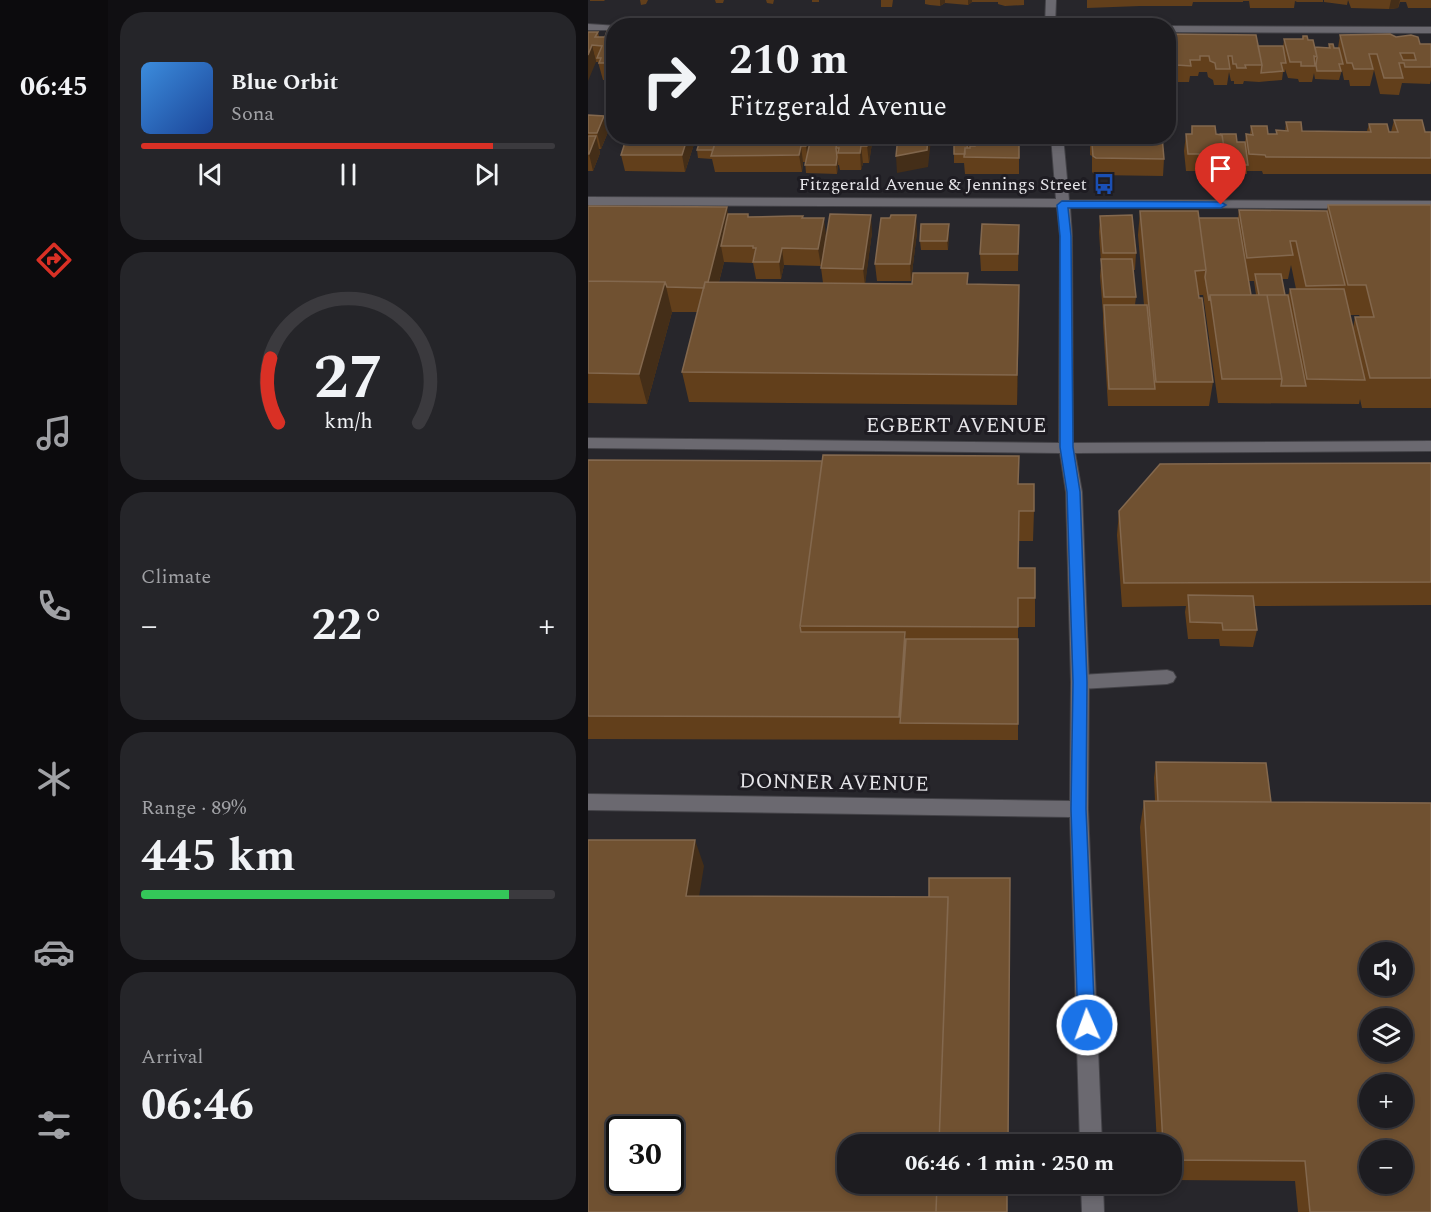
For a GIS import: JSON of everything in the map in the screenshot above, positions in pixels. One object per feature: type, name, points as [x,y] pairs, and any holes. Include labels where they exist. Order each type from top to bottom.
[{"type":"street","points":[[1050,18],[1051,0]]},
{"type":"street","points":[[588,27],[606,27]]},
{"type":"street","points":[[1176,29],[1431,30]]},
{"type":"street","points":[[1058,144],[1066,236],[1066,447],[1074,492],[1080,682],[1079,809],[1091,1134]]},
{"type":"street","points":[[588,201],[1431,205]]},
{"type":"street","name":"EGBERT AVENUE","points":[[588,443],[1066,447],[1431,446]]},
{"type":"street","points":[[1080,682],[1167,677]]},
{"type":"street","name":"DONNER AVENUE","points":[[588,802],[1079,809]]},
{"type":"street","points":[[1093,1194],[1094,1212]]},
{"type":"building","points":[[588,32],[598,32],[595,37],[605,37],[606,34],[606,63],[599,63],[601,58],[597,58],[602,46],[592,45],[588,55]]},
{"type":"building","points":[[1176,34],[1256,35],[1262,65],[1245,65],[1246,68],[1237,68],[1236,64],[1233,64],[1232,56],[1228,56],[1230,69],[1216,69],[1215,63],[1210,61],[1209,56],[1200,56],[1200,60],[1190,60],[1191,66],[1177,65]]},
{"type":"building","points":[[1390,34],[1396,37],[1411,35],[1418,37],[1420,44],[1431,44],[1431,67],[1405,67],[1404,63],[1399,63],[1403,78],[1384,78],[1377,54],[1369,54],[1373,69],[1354,69],[1352,63],[1347,63],[1340,35]],"holes":[[[1400,53],[1414,53],[1416,60],[1403,60]]]},
{"type":"building","points":[[1303,36],[1307,36],[1308,40],[1313,40],[1317,57],[1314,56],[1315,66],[1301,66],[1301,62],[1290,62],[1284,39],[1303,39]]},
{"type":"building","points":[[1329,44],[1333,44],[1334,48],[1339,48],[1343,64],[1339,64],[1341,71],[1317,71],[1315,47],[1330,48]]},
{"type":"building","points":[[1258,46],[1283,46],[1286,63],[1281,63],[1283,71],[1261,73],[1262,65]]},
{"type":"building","points":[[588,115],[604,116],[597,133],[588,133]]},
{"type":"building","points":[[1394,120],[1422,120],[1425,132],[1431,132],[1431,158],[1266,157],[1249,154],[1246,134],[1253,135],[1251,126],[1267,126],[1268,134],[1277,134],[1276,130],[1288,131],[1286,122],[1301,122],[1302,131],[1371,132],[1369,124],[1387,124],[1389,132],[1398,132]]},
{"type":"building","points":[[1192,126],[1215,126],[1216,134],[1222,135],[1225,154],[1219,154],[1220,157],[1200,157],[1199,154],[1188,154],[1186,134],[1192,134]]},
{"type":"building","points":[[1221,134],[1236,134],[1237,142],[1245,142],[1248,165],[1233,165],[1232,162],[1224,162],[1225,154]]},
{"type":"building","points":[[588,136],[596,136],[589,154],[588,154]]},
{"type":"building","points":[[624,144],[685,144],[682,155],[621,155]]},
{"type":"building","points":[[699,144],[715,144],[713,150],[697,150]]},
{"type":"building","points":[[715,144],[806,144],[801,146],[799,155],[711,156]]},
{"type":"building","points":[[810,144],[837,144],[836,165],[805,165]]},
{"type":"building","points":[[837,144],[867,144],[861,146],[860,153],[838,153],[839,148],[836,148]]},
{"type":"building","points":[[897,144],[927,144],[927,150],[896,156]]},
{"type":"building","points":[[954,144],[968,144],[965,154],[954,154]]},
{"type":"building","points":[[975,144],[1019,144],[1019,158],[964,157],[965,148]]},
{"type":"building","points":[[1092,144],[1163,144],[1164,159],[1096,158],[1093,156]]},
{"type":"building","points":[[1328,205],[1431,205],[1431,378],[1370,378],[1355,317],[1374,317],[1366,285],[1348,285]]},
{"type":"building","points":[[588,206],[727,207],[708,282],[705,282],[704,288],[667,287],[665,282],[588,281]]},
{"type":"building","points":[[1239,210],[1327,211],[1345,285],[1306,286],[1296,241],[1290,241],[1293,255],[1247,258]]},
{"type":"building","points":[[1140,211],[1198,211],[1206,270],[1195,271],[1199,298],[1202,298],[1213,382],[1156,382]]},
{"type":"building","points":[[728,214],[748,214],[748,217],[824,218],[818,249],[782,248],[779,262],[753,262],[756,248],[753,246],[721,246]]},
{"type":"building","points":[[830,214],[871,215],[863,269],[821,268]]},
{"type":"building","points":[[891,215],[916,215],[910,264],[875,264],[881,218],[890,218]]},
{"type":"building","points":[[1132,215],[1136,253],[1103,253],[1100,216]]},
{"type":"building","points":[[1199,218],[1238,218],[1251,295],[1210,295],[1209,301]]},
{"type":"building","points":[[921,224],[949,224],[947,241],[920,241]]},
{"type":"building","points":[[982,224],[1019,225],[1018,254],[980,254]]},
{"type":"building","points":[[1101,259],[1132,259],[1136,297],[1104,297]]},
{"type":"building","points":[[913,273],[968,273],[967,284],[1019,285],[1017,375],[682,372],[705,282],[912,284]]},
{"type":"building","points":[[1255,274],[1281,274],[1285,295],[1259,295]]},
{"type":"building","points":[[588,281],[665,282],[639,374],[588,373]]},
{"type":"building","points":[[1290,289],[1344,289],[1365,380],[1307,379]]},
{"type":"building","points":[[1210,295],[1267,295],[1282,379],[1222,379]]},
{"type":"building","points":[[1267,295],[1288,295],[1306,386],[1281,386],[1282,379]]},
{"type":"building","points":[[1104,305],[1147,305],[1155,389],[1109,389]]},
{"type":"building","points":[[823,455],[1019,456],[1018,484],[1034,484],[1034,511],[1019,511],[1018,568],[1035,568],[1035,598],[1018,598],[1018,627],[800,626]]},
{"type":"building","points":[[588,460],[822,461],[801,632],[905,632],[899,717],[588,716]]},
{"type":"building","points":[[1431,463],[1431,582],[1124,583],[1119,511],[1160,464]]},
{"type":"building","points":[[1188,595],[1253,596],[1257,630],[1223,630],[1222,623],[1190,622]]},
{"type":"building","points":[[906,639],[1018,639],[1018,724],[900,723]]},
{"type":"building","points":[[1156,762],[1266,763],[1271,802],[1158,801]]},
{"type":"building","points":[[1144,801],[1431,803],[1431,1212],[1310,1212],[1305,1161],[1182,1160],[1182,1134],[1162,1134]]},
{"type":"building","points":[[588,840],[695,840],[686,896],[948,897],[939,1134],[837,1134],[837,1194],[937,1194],[936,1212],[588,1212]]},
{"type":"building","points":[[929,878],[1010,878],[1008,1134],[939,1134],[948,897],[929,897]]},
{"type":"building","points":[[937,1194],[1007,1194],[1007,1212],[936,1212]]},
{"type":"place","name":"Fitzgerald Avenue & Jennings Street","points":[[1104,184]]},
{"type":"route","points":[[1087,1025],[1079,809],[1080,682],[1074,492],[1066,447],[1066,236],[1062,205],[1221,205]]}]
